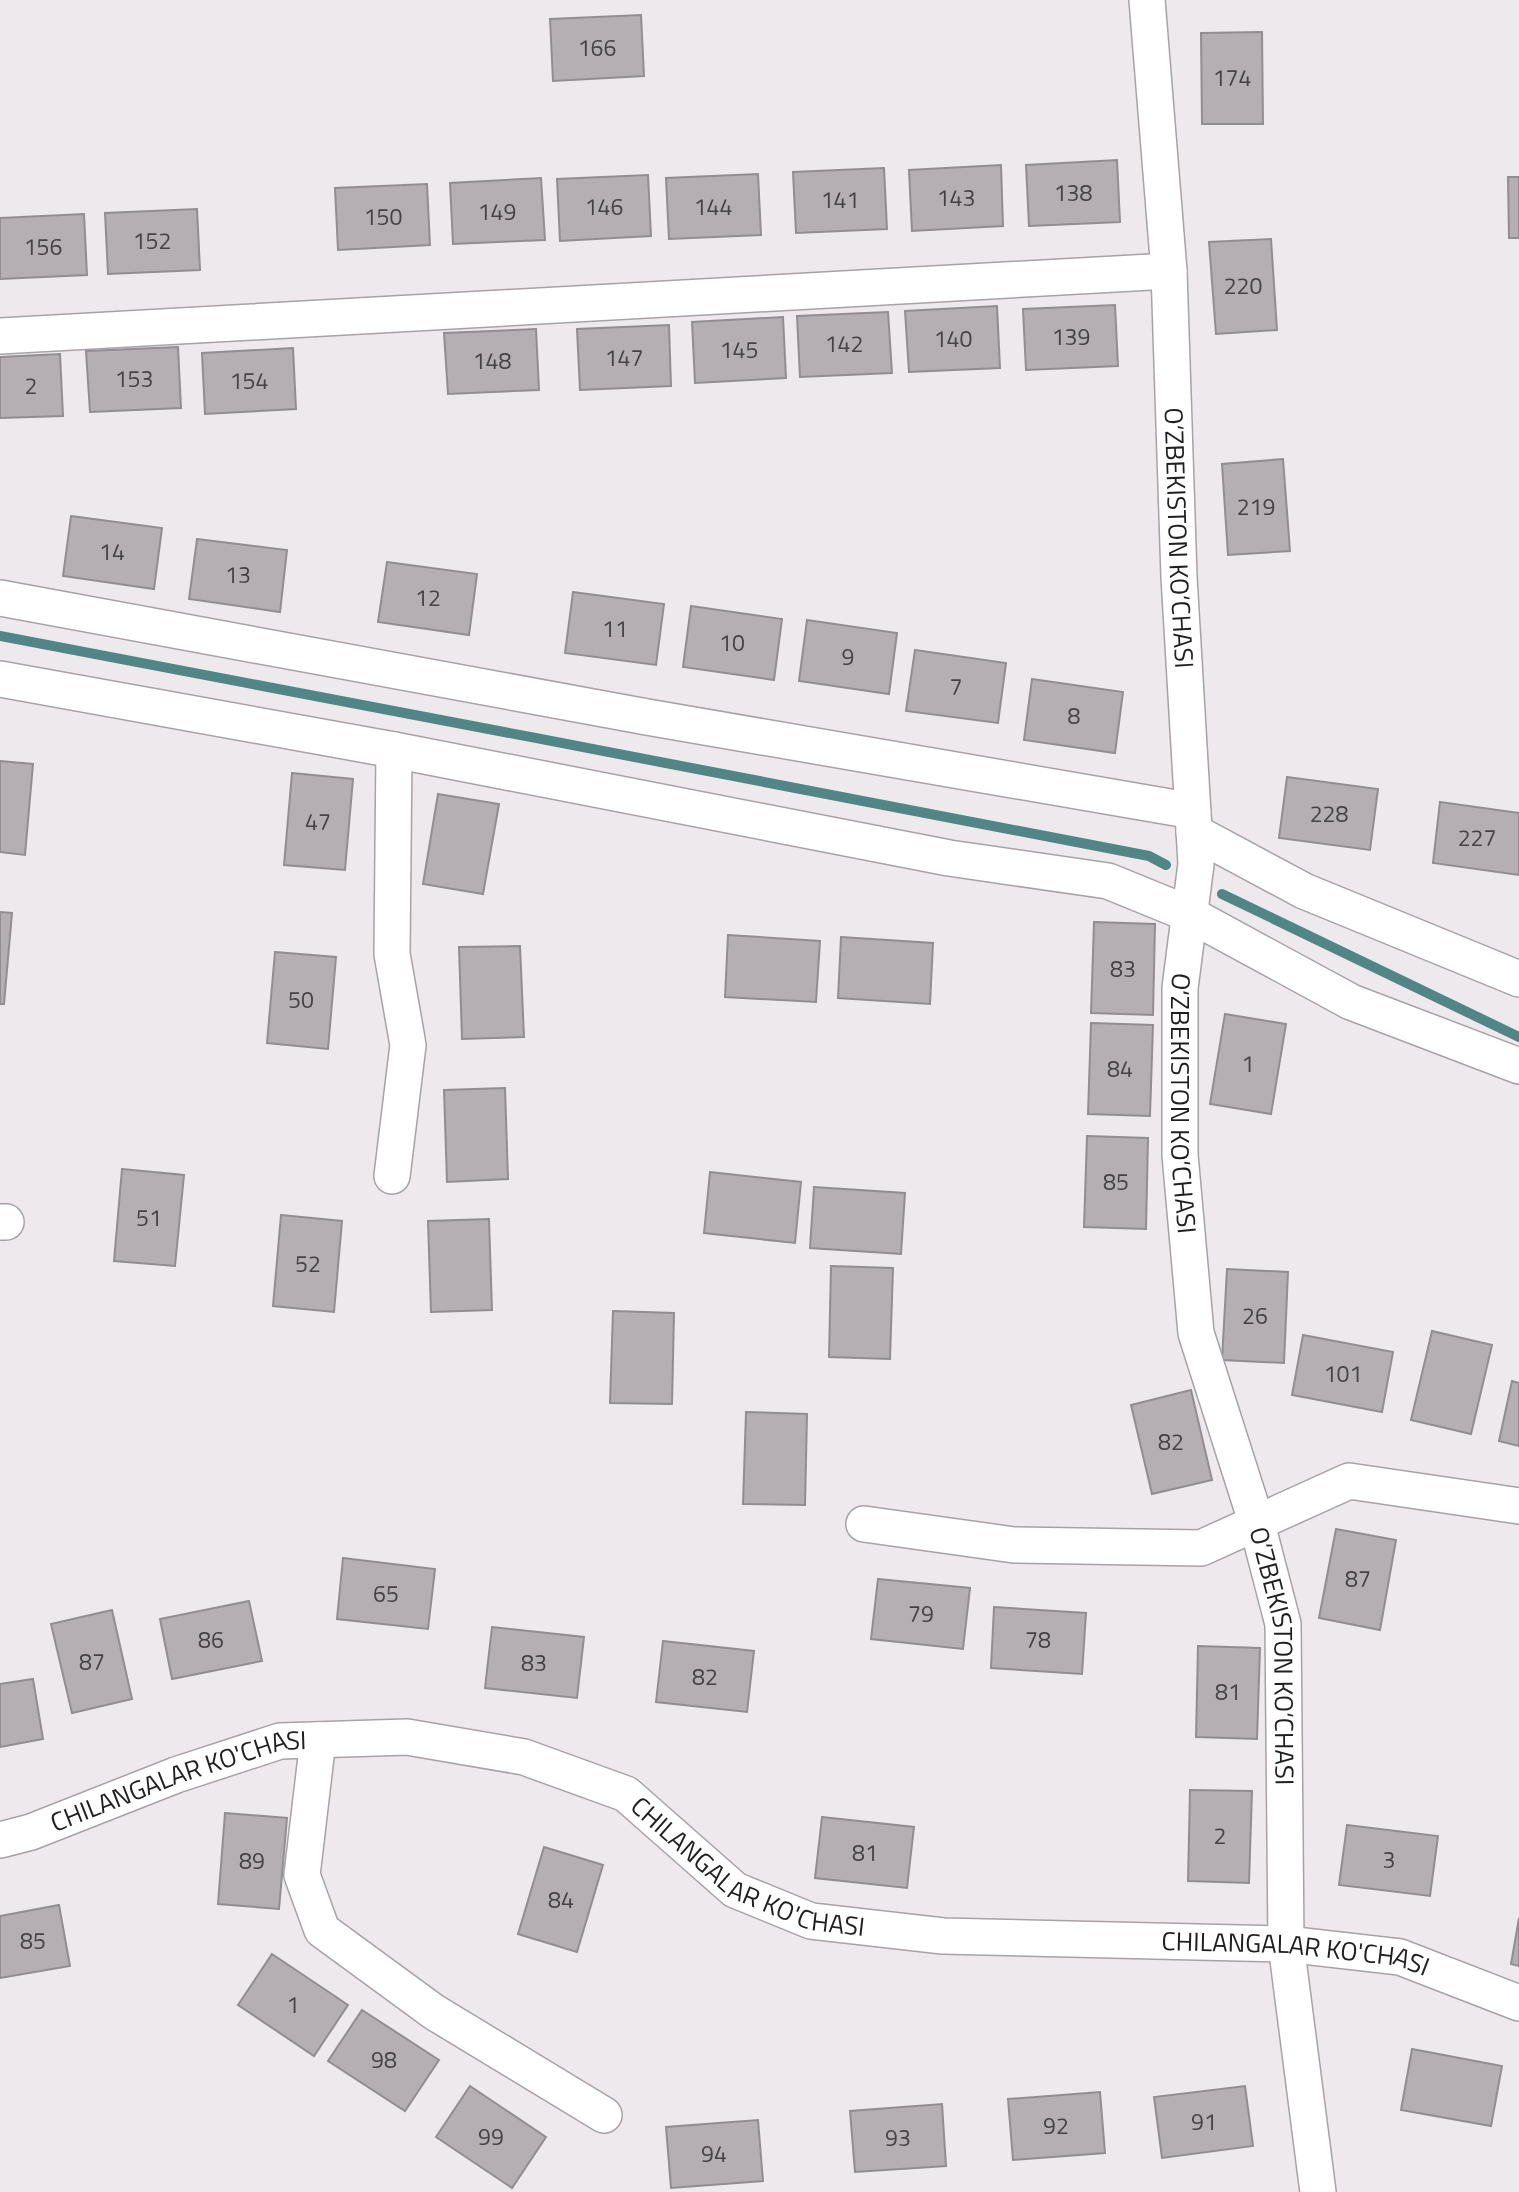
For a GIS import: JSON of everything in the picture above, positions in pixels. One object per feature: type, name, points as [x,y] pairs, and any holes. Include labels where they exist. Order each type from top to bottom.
[{"type":"street","name":"O‘ZBEKISTON KO‘CHASI","points":[[1147,0],[1168,271],[1179,578],[1196,864],[1180,988],[1181,1155],[1196,1333],[1257,1524],[1283,1624],[1286,1944],[1318,2192]]},
{"type":"street","points":[[0,336],[1168,271]]},
{"type":"street","points":[[0,598],[1194,822],[1304,891],[1519,979]]},
{"type":"street","points":[[0,679],[394,750],[949,858],[1108,881],[1189,914],[1351,1002],[1519,1066]]},
{"type":"street","points":[[392,1176],[408,1045],[392,954],[394,750]]},
{"type":"street","points":[[864,1524],[1014,1545],[1201,1548],[1349,1480],[1519,1506]]},
{"type":"street","name":"CHILANGALAR KO'CHASI","points":[[0,1840],[31,1832],[176,1775],[280,1741],[407,1737],[524,1757],[626,1794],[736,1890],[811,1921],[943,1936],[1286,1944],[1400,1956],[1519,2003]]},
{"type":"street","points":[[318,1740],[302,1875],[322,1930],[434,2012],[604,2115]]},
{"type":"building","points":[[641,15],[644,76],[553,81],[550,19]]},
{"type":"building","points":[[1262,32],[1263,124],[1202,124],[1201,33]]},
{"type":"building","points":[[1117,160],[1120,222],[1029,226],[1026,165]]},
{"type":"building","points":[[1001,165],[1003,226],[912,231],[909,170]]},
{"type":"building","points":[[884,168],[887,229],[796,233],[793,172]]},
{"type":"building","points":[[758,174],[761,235],[669,239],[666,178]]},
{"type":"building","points":[[648,175],[651,236],[560,241],[557,179]]},
{"type":"building","points":[[1508,177],[1519,177],[1519,238],[1509,238]]},
{"type":"building","points":[[541,178],[545,240],[453,244],[450,183]]},
{"type":"building","points":[[427,184],[430,245],[338,250],[335,188]]},
{"type":"building","points":[[197,209],[200,270],[108,274],[105,213]]},
{"type":"building","points":[[84,214],[87,275],[0,279],[0,218]]},
{"type":"building","points":[[1271,239],[1277,330],[1216,334],[1209,242]]},
{"type":"building","points":[[1115,305],[1118,366],[1026,370],[1023,309]]},
{"type":"building","points":[[997,306],[1000,368],[909,372],[905,311]]},
{"type":"building","points":[[888,312],[892,373],[800,377],[797,316]]},
{"type":"building","points":[[783,317],[786,378],[695,383],[692,322]]},
{"type":"building","points":[[669,325],[671,386],[580,390],[577,329]]},
{"type":"building","points":[[536,329],[539,390],[448,394],[444,333]]},
{"type":"building","points":[[178,347],[181,408],[90,412],[86,351]]},
{"type":"building","points":[[293,348],[296,409],[205,414],[202,353]]},
{"type":"building","points":[[60,354],[63,416],[0,418],[0,357]]},
{"type":"building","points":[[1283,459],[1290,551],[1228,555],[1222,464]]},
{"type":"building","points":[[71,516],[162,528],[154,589],[63,576]]},
{"type":"building","points":[[197,539],[287,550],[280,612],[189,599]]},
{"type":"building","points":[[387,562],[477,574],[469,635],[378,622]]},
{"type":"building","points":[[573,592],[664,604],[656,665],[565,653]]},
{"type":"building","points":[[691,606],[782,619],[774,680],[683,667]]},
{"type":"building","points":[[807,620],[897,633],[889,694],[799,681]]},
{"type":"building","points":[[915,650],[1006,663],[998,723],[906,711]]},
{"type":"building","points":[[1032,679],[1123,692],[1115,753],[1024,740]]},
{"type":"building","points":[[0,761],[33,764],[25,855],[0,852]]},
{"type":"building","points":[[292,773],[353,779],[345,870],[284,865]]},
{"type":"building","points":[[1287,777],[1378,789],[1370,850],[1279,838]]},
{"type":"building","points":[[438,794],[499,804],[483,894],[423,884]]},
{"type":"building","points":[[1440,802],[1519,813],[1519,875],[1433,863]]},
{"type":"building","points":[[0,912],[12,913],[4,1004],[0,1004]]},
{"type":"building","points":[[1094,922],[1155,924],[1153,1015],[1091,1013]]},
{"type":"building","points":[[728,935],[820,941],[816,1002],[725,997]]},
{"type":"building","points":[[841,937],[933,943],[930,1004],[838,998]]},
{"type":"building","points":[[520,946],[524,1037],[462,1039],[459,947]]},
{"type":"building","points":[[275,952],[336,957],[328,1049],[267,1043]]},
{"type":"building","points":[[1225,1014],[1286,1024],[1271,1114],[1210,1104]]},
{"type":"building","points":[[1091,1023],[1153,1025],[1150,1116],[1088,1114]]},
{"type":"building","points":[[505,1088],[508,1179],[447,1182],[444,1090]]},
{"type":"building","points":[[1087,1136],[1148,1138],[1146,1229],[1084,1227]]},
{"type":"building","points":[[122,1169],[184,1175],[175,1266],[114,1261]]},
{"type":"building","points":[[710,1172],[801,1182],[795,1243],[704,1233]]},
{"type":"building","points":[[814,1187],[905,1193],[901,1254],[810,1248]]},
{"type":"building","points":[[281,1215],[342,1221],[334,1312],[273,1306]]},
{"type":"building","points":[[489,1219],[492,1310],[431,1312],[428,1221]]},
{"type":"building","points":[[831,1266],[893,1268],[890,1359],[829,1357]]},
{"type":"building","points":[[1227,1269],[1288,1272],[1284,1363],[1222,1360]]},
{"type":"building","points":[[613,1311],[674,1313],[672,1404],[610,1403]]},
{"type":"building","points":[[1432,1331],[1492,1345],[1471,1434],[1411,1420]]},
{"type":"building","points":[[1303,1335],[1393,1352],[1382,1412],[1292,1395]]},
{"type":"building","points":[[1512,1381],[1519,1383],[1519,1446],[1499,1441]]},
{"type":"building","points":[[1191,1390],[1212,1480],[1152,1494],[1131,1405]]},
{"type":"building","points":[[746,1412],[807,1414],[805,1505],[743,1504]]},
{"type":"building","points":[[1336,1529],[1396,1540],[1380,1630],[1319,1618]]},
{"type":"building","points":[[343,1558],[435,1569],[428,1629],[337,1619]]},
{"type":"building","points":[[878,1579],[970,1588],[963,1649],[871,1639]]},
{"type":"building","points":[[249,1601],[262,1661],[172,1679],[160,1619]]},
{"type":"building","points":[[994,1607],[1086,1613],[1082,1674],[991,1668]]},
{"type":"building","points":[[112,1610],[132,1699],[72,1713],[51,1624]]},
{"type":"building","points":[[492,1627],[584,1637],[577,1698],[485,1688]]},
{"type":"building","points":[[663,1641],[754,1651],[747,1712],[656,1702]]},
{"type":"building","points":[[1198,1646],[1260,1648],[1257,1739],[1196,1737]]},
{"type":"building","points":[[33,1679],[43,1739],[0,1747],[0,1684]]},
{"type":"building","points":[[1190,1790],[1252,1791],[1249,1883],[1188,1881]]},
{"type":"building","points":[[225,1813],[287,1818],[279,1909],[218,1904]]},
{"type":"building","points":[[822,1817],[914,1827],[907,1888],[815,1878]]},
{"type":"building","points":[[1347,1825],[1438,1836],[1430,1896],[1339,1885]]},
{"type":"building","points":[[544,1847],[603,1865],[577,1952],[518,1934]]},
{"type":"building","points":[[59,1905],[70,1966],[0,1978],[0,1916]]},
{"type":"building","points":[[1519,1918],[1519,1966],[1511,1964]]},
{"type":"building","points":[[272,1954],[348,2005],[314,2056],[238,2005]]},
{"type":"building","points":[[362,2010],[439,2060],[405,2111],[328,2061]]},
{"type":"building","points":[[1412,2049],[1502,2066],[1491,2126],[1401,2110]]},
{"type":"building","points":[[470,2086],[546,2137],[512,2188],[436,2137]]},
{"type":"building","points":[[1245,2086],[1253,2146],[1162,2158],[1154,2097]]},
{"type":"building","points":[[1100,2092],[1105,2153],[1013,2160],[1008,2099]]},
{"type":"building","points":[[942,2104],[946,2166],[855,2172],[850,2111]]},
{"type":"building","points":[[758,2120],[763,2181],[671,2188],[666,2127]]},
{"type":"waterway","points":[[0,636],[1149,856],[1166,865]]},
{"type":"waterway","points":[[1222,894],[1519,1037]]}]
